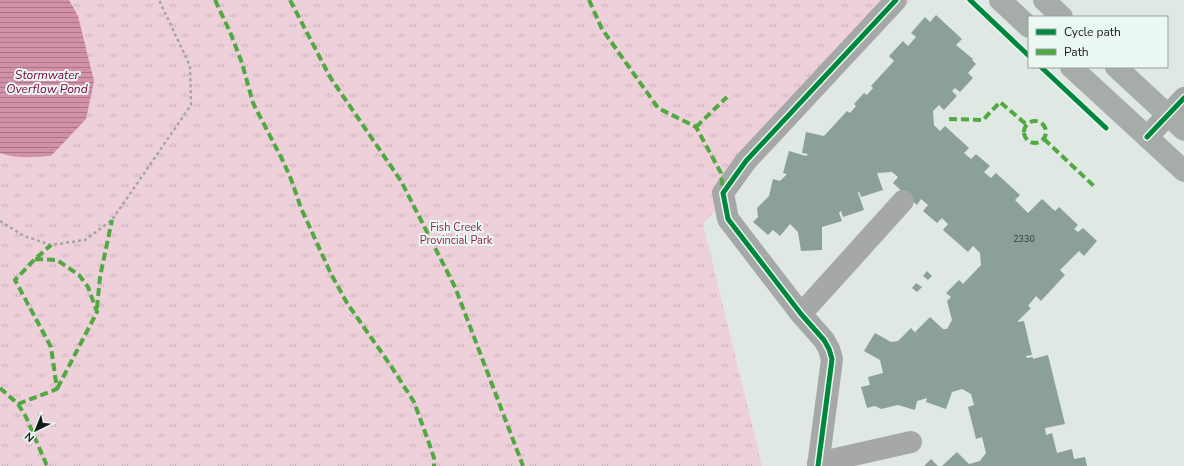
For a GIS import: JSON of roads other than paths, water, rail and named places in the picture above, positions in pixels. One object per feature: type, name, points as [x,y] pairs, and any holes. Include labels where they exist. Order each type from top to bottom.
[{"type":"main road","points":[[1000,0],[1028,27]]},
{"type":"main road","points":[[1044,0],[1061,16]]},
{"type":"main road","points":[[1072,68],[1184,171]]},
{"type":"main road","points":[[1117,68],[1184,130]]},
{"type":"street","points":[[896,0],[746,161],[723,193],[728,219],[800,314],[824,340],[829,349],[832,359],[818,464],[911,442]]},
{"type":"street","points":[[1147,137],[1184,98]]},
{"type":"street","points":[[800,314],[903,201]]},
{"type":"water","name":"Stormwater Overflow Pond","points":[[0,0],[69,0],[78,16],[94,81],[86,119],[51,156],[19,157],[0,153]]},
{"type":"park label","name":"Fish Creek Provincial Park","points":[[456,233]]}]
